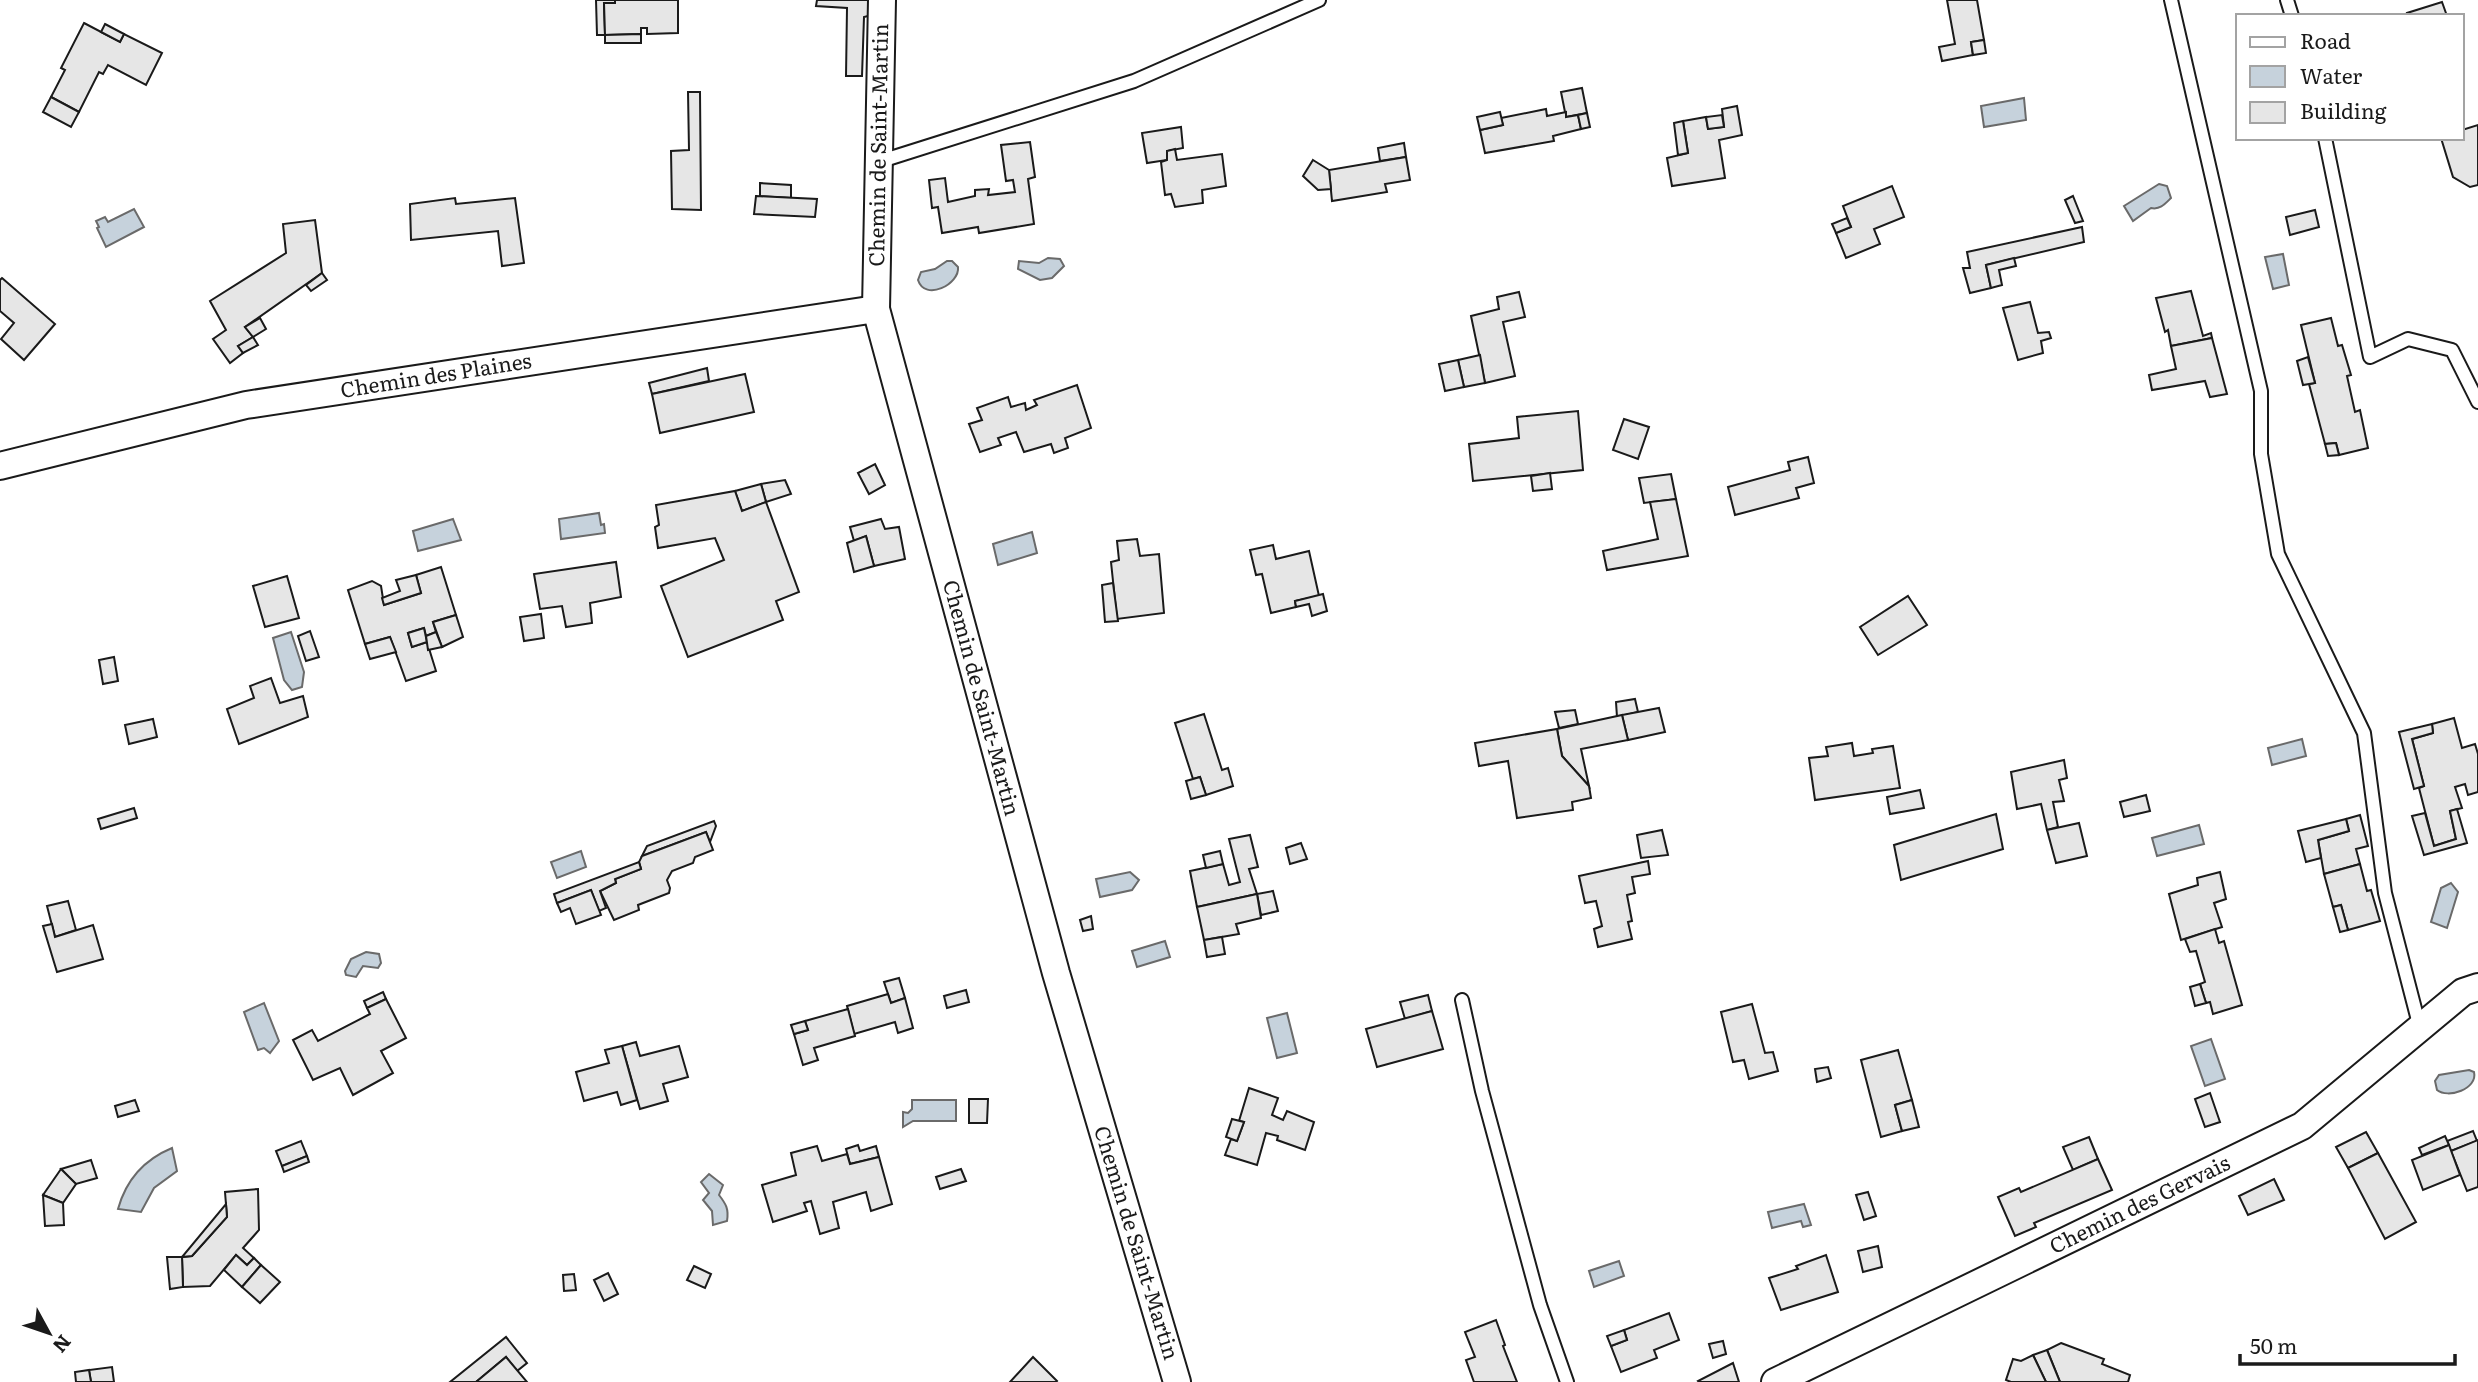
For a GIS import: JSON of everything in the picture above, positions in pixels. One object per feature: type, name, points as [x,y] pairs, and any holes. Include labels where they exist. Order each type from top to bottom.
[{"type":"street","name":"Chemin de Saint-Martin","points":[[882,0],[876,309],[1056,973],[1177,1382]]},
{"type":"street","name":"Chemin des Plaines","points":[[0,466],[246,405],[876,309]]},
{"type":"street","name":"Chemin des Gervais","points":[[1775,1382],[2302,1126],[2463,992],[2478,987]]},
{"type":"lane","points":[[878,163],[1134,81],[1319,0]]},
{"type":"lane","points":[[2171,0],[2261,391],[2261,454],[2278,554],[2364,733],[2385,893],[2420,1028]]},
{"type":"lane","points":[[2325,140],[2370,357],[2408,339],[2452,350],[2478,402]]},
{"type":"lane","points":[[1462,1000],[1482,1091],[1540,1304],[1567,1382]]},
{"type":"water","points":[[2024,98],[2026,120],[1984,127],[1981,106]]},
{"type":"water","points":[[2159,184],[2167,186],[2171,198],[2162,206],[2151,208],[2133,221],[2124,206]]},
{"type":"water","points":[[134,209],[144,227],[106,247],[96,221],[105,217],[108,222]]},
{"type":"water","points":[[2283,254],[2289,285],[2273,289],[2265,257]]},
{"type":"water","points":[[1048,258],[1060,259],[1064,266],[1052,278],[1040,280],[1018,269],[1019,261],[1039,263]]},
{"type":"water","points":[[947,261],[952,261],[958,267],[954,279],[934,290],[927,290],[922,286],[918,280],[921,272],[935,269]]},
{"type":"water","points":[[599,513],[605,533],[561,539],[559,519]]},
{"type":"water","points":[[453,519],[461,540],[418,551],[413,531]]},
{"type":"water","points":[[1032,532],[1037,553],[998,565],[993,544]]},
{"type":"water","points":[[291,632],[304,672],[302,687],[292,690],[284,680],[273,638]]},
{"type":"water","points":[[2302,739],[2306,756],[2272,765],[2268,748]]},
{"type":"water","points":[[2199,825],[2204,844],[2157,856],[2152,838]]},
{"type":"water","points":[[581,851],[586,867],[557,878],[551,862]]},
{"type":"water","points":[[1130,872],[1139,880],[1132,890],[1100,897],[1096,879]]},
{"type":"water","points":[[2451,883],[2458,892],[2447,928],[2431,922],[2441,888]]},
{"type":"water","points":[[1165,941],[1170,957],[1137,967],[1132,951]]},
{"type":"water","points":[[366,952],[379,954],[381,963],[378,968],[363,966],[356,977],[346,975],[345,971],[351,959]]},
{"type":"water","points":[[264,1003],[279,1041],[270,1053],[264,1048],[258,1050],[244,1012]]},
{"type":"water","points":[[1287,1013],[1297,1053],[1277,1058],[1267,1018]]},
{"type":"water","points":[[2211,1039],[2225,1079],[2205,1086],[2191,1046]]},
{"type":"water","points":[[2469,1070],[2474,1072],[2474,1078],[2467,1088],[2455,1093],[2442,1093],[2437,1090],[2435,1081],[2439,1075]]},
{"type":"water","points":[[912,1100],[956,1100],[956,1121],[913,1121],[903,1127],[903,1112],[908,1113],[912,1109]]},
{"type":"water","points":[[172,1148],[177,1171],[154,1188],[141,1212],[118,1209],[137,1172],[152,1159]]},
{"type":"water","points":[[709,1174],[723,1185],[719,1195],[728,1213],[727,1221],[713,1225],[712,1211],[703,1200],[709,1193],[701,1182]]},
{"type":"water","points":[[1804,1204],[1811,1225],[1803,1227],[1801,1221],[1772,1228],[1768,1212]]},
{"type":"water","points":[[1619,1261],[1624,1276],[1594,1287],[1589,1271]]},
{"type":"building","points":[[596,0],[615,0],[615,3],[604,3],[605,35],[597,35]]},
{"type":"building","points":[[615,0],[678,0],[678,33],[647,34],[647,28],[641,28],[641,34],[605,35],[604,3],[615,3]]},
{"type":"building","points":[[817,0],[868,0],[868,16],[864,17],[862,76],[846,76],[847,8],[816,6]]},
{"type":"building","points":[[1947,0],[1977,0],[1984,40],[1971,42],[1973,55],[1942,61],[1939,47],[1955,44]]},
{"type":"building","points":[[2442,2],[2446,14],[2407,14]]},
{"type":"building","points":[[84,23],[120,42],[124,34],[162,53],[146,85],[108,65],[103,74],[99,72],[79,112],[51,97],[65,70],[61,68]]},
{"type":"building","points":[[105,24],[124,34],[120,42],[101,32]]},
{"type":"building","points":[[641,34],[641,43],[605,43],[605,35]]},
{"type":"building","points":[[1984,40],[1986,53],[1973,55],[1971,42]]},
{"type":"building","points":[[1582,88],[1587,113],[1566,117],[1561,92]]},
{"type":"building","points":[[688,92],[700,92],[701,210],[672,209],[671,151],[689,150]]},
{"type":"building","points":[[51,97],[79,112],[71,127],[43,112]]},
{"type":"building","points":[[1737,106],[1742,135],[1719,140],[1725,178],[1672,186],[1667,158],[1688,153],[1683,121],[1706,117],[1708,129],[1724,127],[1722,109]]},
{"type":"building","points":[[1546,109],[1547,116],[1566,112],[1566,117],[1578,115],[1581,129],[1553,136],[1554,141],[1485,153],[1480,130],[1503,125],[1501,118]]},
{"type":"building","points":[[1500,112],[1503,125],[1480,130],[1477,117]]},
{"type":"building","points":[[1587,113],[1590,127],[1581,129],[1578,115]]},
{"type":"building","points":[[1722,115],[1724,127],[1708,129],[1706,117]]},
{"type":"building","points":[[1683,121],[1688,153],[1678,155],[1674,123]]},
{"type":"building","points":[[2478,125],[2478,185],[2470,187],[2453,177],[2442,140],[2464,140],[2464,129]]},
{"type":"building","points":[[1181,127],[1183,148],[1167,151],[1167,160],[1147,163],[1142,133]]},
{"type":"building","points":[[1030,142],[1035,177],[1028,179],[1034,224],[979,233],[978,227],[942,233],[938,207],[932,208],[929,180],[945,178],[948,202],[975,196],[975,190],[989,189],[988,195],[1015,192],[1013,180],[1006,181],[1001,145]]},
{"type":"building","points":[[1404,143],[1406,157],[1380,161],[1378,148]]},
{"type":"building","points":[[1175,149],[1177,160],[1222,154],[1226,186],[1202,190],[1203,203],[1175,207],[1171,194],[1165,195],[1161,162],[1167,160],[1167,151]]},
{"type":"building","points":[[1406,157],[1410,180],[1385,184],[1387,192],[1332,201],[1329,170]]},
{"type":"building","points":[[1313,160],[1329,170],[1331,189],[1318,190],[1303,176]]},
{"type":"building","points":[[760,183],[791,185],[791,198],[760,196]]},
{"type":"building","points":[[1892,186],[1904,217],[1874,229],[1880,244],[1846,258],[1836,233],[1851,227],[1843,206]]},
{"type":"building","points":[[756,196],[817,199],[815,217],[754,214]]},
{"type":"building","points":[[2073,196],[2083,221],[2075,223],[2065,200]]},
{"type":"building","points":[[455,198],[456,204],[515,198],[524,263],[502,266],[498,231],[411,240],[410,204]]},
{"type":"building","points":[[2315,210],[2319,227],[2290,235],[2286,217]]},
{"type":"building","points":[[1847,218],[1851,227],[1836,233],[1832,224]]},
{"type":"building","points":[[315,220],[322,273],[245,327],[253,337],[238,346],[243,353],[230,363],[213,339],[226,330],[210,301],[286,253],[283,224]]},
{"type":"building","points":[[2082,227],[2084,242],[1986,265],[1991,288],[1970,293],[1963,268],[1970,268],[1967,252]]},
{"type":"building","points":[[2014,258],[2016,266],[1999,270],[2002,285],[1991,288],[1986,265]]},
{"type":"building","points":[[322,273],[327,280],[311,291],[306,285]]},
{"type":"building","points":[[2,278],[55,324],[24,360],[1,339],[14,323],[0,311]]},
{"type":"building","points":[[2191,291],[2203,336],[2211,333],[2212,338],[2171,346],[2156,298]]},
{"type":"building","points":[[1519,292],[1525,317],[1503,322],[1515,376],[1485,383],[1471,316],[1499,309],[1497,297]]},
{"type":"building","points":[[2030,302],[2038,333],[2049,332],[2051,338],[2041,341],[2043,353],[2018,360],[2003,308]]},
{"type":"building","points":[[260,318],[266,329],[253,337],[245,327]]},
{"type":"building","points":[[2331,318],[2338,346],[2342,345],[2351,375],[2347,376],[2355,412],[2360,410],[2368,448],[2339,455],[2336,443],[2325,444],[2309,384],[2315,383],[2301,325]]},
{"type":"building","points":[[253,337],[258,345],[243,353],[238,346]]},
{"type":"building","points":[[2212,338],[2227,394],[2210,397],[2205,381],[2152,390],[2149,375],[2176,369],[2171,346]]},
{"type":"building","points":[[1480,355],[1485,383],[1464,387],[1458,360]]},
{"type":"building","points":[[2308,357],[2315,383],[2303,385],[2297,361]]},
{"type":"building","points":[[1458,360],[1464,387],[1445,391],[1439,364]]},
{"type":"building","points":[[707,368],[709,381],[652,394],[649,383]]},
{"type":"building","points":[[745,374],[754,412],[660,433],[652,394]]},
{"type":"building","points":[[1077,385],[1091,428],[1065,438],[1068,448],[1054,453],[1051,444],[1024,452],[1016,432],[998,438],[1001,445],[980,452],[969,424],[982,420],[977,408],[1008,397],[1011,407],[1025,403],[1026,410],[1037,405],[1034,400]]},
{"type":"building","points":[[1578,411],[1583,470],[1473,481],[1469,444],[1519,438],[1517,417]]},
{"type":"building","points":[[1624,419],[1649,427],[1638,459],[1613,450]]},
{"type":"building","points":[[2336,443],[2339,455],[2328,456],[2325,444]]},
{"type":"building","points":[[1808,457],[1814,483],[1796,488],[1799,498],[1735,515],[1728,487],[1790,470],[1788,462]]},
{"type":"building","points":[[875,464],[885,485],[869,494],[858,473]]},
{"type":"building","points":[[1550,473],[1552,489],[1533,491],[1531,476]]},
{"type":"building","points":[[1671,474],[1676,499],[1644,503],[1639,478]]},
{"type":"building","points":[[785,480],[791,494],[766,502],[761,484]]},
{"type":"building","points":[[761,484],[766,502],[742,511],[735,491]]},
{"type":"building","points":[[735,491],[742,511],[766,502],[799,592],[776,601],[783,620],[688,657],[661,586],[724,560],[715,538],[658,548],[656,505]]},
{"type":"building","points":[[1676,499],[1688,556],[1607,570],[1603,551],[1658,539],[1650,502]]},
{"type":"building","points":[[881,519],[885,529],[899,527],[905,559],[874,566],[866,536],[854,541],[850,527]]},
{"type":"building","points":[[866,536],[874,566],[854,572],[847,543]]},
{"type":"building","points":[[1137,539],[1140,556],[1159,554],[1164,613],[1117,619],[1111,562],[1119,560],[1117,541]]},
{"type":"building","points":[[1273,545],[1276,559],[1309,551],[1319,596],[1295,601],[1296,607],[1271,613],[1262,574],[1256,575],[1250,550]]},
{"type":"building","points":[[616,562],[621,597],[590,603],[592,623],[566,627],[562,606],[540,609],[534,574]]},
{"type":"building","points":[[441,567],[456,615],[433,622],[436,632],[426,636],[424,628],[408,633],[412,647],[427,642],[436,671],[406,681],[390,637],[365,644],[348,590],[372,581],[381,586],[384,605],[421,593],[416,575]]},
{"type":"building","points":[[416,575],[421,593],[384,605],[382,598],[400,591],[396,580]]},
{"type":"building","points":[[287,576],[299,618],[265,627],[253,586]]},
{"type":"building","points":[[1113,583],[1118,621],[1105,622],[1102,585]]},
{"type":"building","points":[[1323,594],[1327,611],[1312,616],[1309,604],[1296,607],[1295,601]]},
{"type":"building","points":[[1908,596],[1927,625],[1878,655],[1860,627]]},
{"type":"building","points":[[541,614],[544,638],[524,641],[520,617]]},
{"type":"building","points":[[456,615],[463,637],[442,647],[433,622]]},
{"type":"building","points":[[424,628],[427,642],[412,647],[408,633]]},
{"type":"building","points":[[310,631],[319,657],[306,661],[298,636]]},
{"type":"building","points":[[436,632],[442,647],[428,650],[426,636]]},
{"type":"building","points":[[390,637],[396,652],[370,659],[365,644]]},
{"type":"building","points":[[114,657],[118,681],[103,684],[99,660]]},
{"type":"building","points":[[271,678],[280,703],[303,696],[308,717],[239,744],[227,709],[254,698],[250,686]]},
{"type":"building","points":[[1635,699],[1638,712],[1617,717],[1616,702]]},
{"type":"building","points":[[1659,708],[1665,732],[1628,740],[1622,715]]},
{"type":"building","points":[[1575,710],[1578,724],[1559,728],[1555,712]]},
{"type":"building","points":[[1204,714],[1222,770],[1228,768],[1233,786],[1206,795],[1200,777],[1193,779],[1175,723]]},
{"type":"building","points":[[1622,715],[1628,740],[1581,749],[1589,786],[1562,756],[1557,729]]},
{"type":"building","points":[[2454,718],[2462,748],[2475,744],[2478,754],[2478,792],[2468,795],[2465,784],[2455,787],[2462,808],[2450,811],[2456,839],[2434,846],[2419,788],[2424,786],[2412,739],[2433,733],[2432,724]]},
{"type":"building","points":[[153,719],[157,737],[129,744],[125,725]]},
{"type":"building","points":[[2432,724],[2433,733],[2412,739],[2424,786],[2414,789],[2399,732]]},
{"type":"building","points":[[1557,729],[1562,756],[1589,786],[1591,798],[1572,802],[1573,810],[1517,818],[1508,761],[1479,766],[1475,743]]},
{"type":"building","points":[[1852,743],[1854,756],[1873,753],[1872,749],[1893,746],[1900,788],[1815,800],[1809,758],[1828,756],[1826,747]]},
{"type":"building","points":[[2064,760],[2067,778],[2059,780],[2064,801],[2053,802],[2058,827],[2047,830],[2041,804],[2017,809],[2011,772]]},
{"type":"building","points":[[1200,777],[1206,795],[1191,799],[1186,781]]},
{"type":"building","points":[[1920,790],[1924,808],[1890,814],[1887,797]]},
{"type":"building","points":[[2146,795],[2150,811],[2124,817],[2120,802]]},
{"type":"building","points":[[134,808],[137,818],[101,829],[98,819]]},
{"type":"building","points":[[2457,809],[2467,843],[2424,855],[2412,816],[2425,813],[2434,846],[2456,839],[2450,811]]},
{"type":"building","points":[[1996,814],[2003,849],[1901,880],[1894,845]]},
{"type":"building","points":[[2360,815],[2368,846],[2356,849],[2360,864],[2324,874],[2318,840],[2349,831],[2346,819]]},
{"type":"building","points":[[2346,819],[2349,831],[2318,840],[2321,858],[2306,862],[2298,831]]},
{"type":"building","points":[[714,821],[716,826],[710,842],[706,832],[642,856],[647,846]]},
{"type":"building","points":[[2079,823],[2087,856],[2056,863],[2047,830]]},
{"type":"building","points":[[1662,830],[1668,855],[1641,858],[1637,835]]},
{"type":"building","points":[[706,832],[713,850],[695,857],[693,863],[672,871],[667,880],[669,893],[638,905],[639,910],[614,920],[600,891],[616,883],[615,879],[641,869],[639,862],[642,856]]},
{"type":"building","points":[[1250,835],[1258,867],[1249,869],[1257,894],[1197,907],[1190,871],[1223,864],[1229,885],[1240,882],[1229,839]]},
{"type":"building","points":[[1301,843],[1307,859],[1290,864],[1286,848]]},
{"type":"building","points":[[1220,851],[1223,864],[1206,868],[1203,855]]},
{"type":"building","points":[[1648,861],[1650,874],[1632,877],[1635,893],[1627,895],[1632,939],[1598,947],[1594,929],[1602,926],[1596,901],[1585,903],[1579,876]]},
{"type":"building","points":[[639,862],[641,869],[615,879],[616,883],[600,891],[606,908],[599,911],[591,890],[557,903],[554,894]]},
{"type":"building","points":[[2360,864],[2367,891],[2371,890],[2380,921],[2348,930],[2341,905],[2333,907],[2324,874]]},
{"type":"building","points":[[2220,872],[2226,899],[2214,903],[2222,927],[2181,940],[2169,894],[2198,885],[2197,878]]},
{"type":"building","points":[[591,890],[601,915],[576,924],[570,908],[561,912],[557,903]]},
{"type":"building","points":[[1273,891],[1278,911],[1261,915],[1257,894]]},
{"type":"building","points":[[1257,894],[1261,918],[1236,924],[1239,934],[1204,940],[1197,907]]},
{"type":"building","points":[[68,901],[76,930],[55,937],[47,906]]},
{"type":"building","points":[[2341,905],[2348,930],[2340,932],[2333,907]]},
{"type":"building","points":[[1091,916],[1093,929],[1083,931],[1080,920]]},
{"type":"building","points":[[52,924],[55,937],[93,925],[103,959],[57,972],[43,926]]},
{"type":"building","points":[[2215,929],[2219,943],[2224,941],[2242,1005],[2213,1014],[2200,984],[2205,982],[2196,951],[2190,952],[2185,939]]},
{"type":"building","points":[[1222,937],[1225,954],[1207,957],[1204,940]]},
{"type":"building","points":[[899,978],[905,998],[891,1003],[884,982]]},
{"type":"building","points":[[2200,984],[2206,1003],[2195,1006],[2190,987]]},
{"type":"building","points":[[966,990],[969,1002],[947,1008],[944,996]]},
{"type":"building","points":[[383,992],[386,999],[367,1008],[364,1001]]},
{"type":"building","points":[[888,994],[891,1003],[905,998],[913,1028],[898,1033],[895,1022],[854,1034],[847,1006]]},
{"type":"building","points":[[1428,995],[1432,1011],[1405,1019],[1400,1002]]},
{"type":"building","points":[[386,999],[406,1038],[381,1051],[393,1073],[353,1095],[340,1068],[313,1080],[293,1040],[312,1030],[318,1041],[370,1014],[367,1008]]},
{"type":"building","points":[[1752,1004],[1765,1053],[1773,1052],[1778,1071],[1749,1079],[1744,1060],[1733,1062],[1721,1012]]},
{"type":"building","points":[[848,1009],[855,1036],[814,1048],[818,1060],[803,1065],[794,1034],[808,1030],[805,1021]]},
{"type":"building","points":[[1432,1011],[1443,1049],[1377,1067],[1366,1029]]},
{"type":"building","points":[[805,1021],[808,1030],[794,1034],[791,1025]]},
{"type":"building","points":[[636,1042],[640,1056],[679,1046],[688,1077],[663,1084],[668,1101],[640,1109],[622,1046]]},
{"type":"building","points":[[622,1046],[637,1100],[621,1105],[617,1092],[584,1101],[576,1072],[609,1063],[605,1050]]},
{"type":"building","points":[[1898,1050],[1912,1100],[1895,1105],[1902,1131],[1881,1137],[1861,1060]]},
{"type":"building","points":[[1828,1067],[1831,1078],[1817,1082],[1815,1069]]},
{"type":"building","points":[[1249,1088],[1278,1098],[1272,1115],[1283,1120],[1287,1111],[1314,1122],[1305,1150],[1266,1133],[1257,1165],[1225,1155],[1231,1139],[1237,1141],[1244,1122],[1239,1121]]},
{"type":"building","points":[[2210,1093],[2220,1122],[2205,1127],[2195,1099]]},
{"type":"building","points":[[969,1099],[988,1099],[987,1123],[969,1123]]},
{"type":"building","points":[[135,1100],[139,1111],[118,1117],[115,1106]]},
{"type":"building","points":[[1912,1100],[1919,1127],[1902,1131],[1895,1105]]},
{"type":"building","points":[[1232,1119],[1244,1122],[1237,1141],[1226,1137]]},
{"type":"building","points":[[2473,1131],[2477,1141],[2451,1151],[2447,1141]]},
{"type":"building","points":[[2366,1132],[2378,1153],[2348,1168],[2336,1147]]},
{"type":"building","points":[[2445,1136],[2449,1145],[2422,1155],[2419,1148]]},
{"type":"building","points":[[2089,1137],[2098,1159],[2073,1170],[2063,1147]]},
{"type":"building","points":[[2478,1140],[2478,1187],[2467,1191],[2451,1151]]},
{"type":"building","points":[[301,1141],[307,1156],[282,1166],[276,1151]]},
{"type":"building","points":[[858,1145],[860,1151],[876,1146],[879,1157],[850,1164],[846,1149]]},
{"type":"building","points":[[2449,1145],[2460,1175],[2423,1190],[2412,1160]]},
{"type":"building","points":[[817,1146],[822,1161],[847,1154],[850,1164],[879,1157],[892,1204],[871,1211],[866,1192],[833,1202],[839,1228],[820,1234],[811,1201],[804,1203],[807,1211],[773,1222],[762,1185],[796,1175],[791,1153]]},
{"type":"building","points":[[2378,1153],[2416,1222],[2385,1239],[2348,1168]]},
{"type":"building","points":[[307,1156],[309,1162],[284,1172],[282,1166]]},
{"type":"building","points":[[2098,1159],[2112,1190],[2034,1223],[2036,1227],[2015,1236],[1998,1197],[2019,1188],[2021,1192]]},
{"type":"building","points":[[91,1160],[97,1178],[76,1184],[61,1169]]},
{"type":"building","points":[[61,1169],[76,1184],[63,1203],[43,1195]]},
{"type":"building","points":[[961,1169],[966,1181],[940,1189],[936,1177]]},
{"type":"building","points":[[2274,1179],[2284,1200],[2248,1215],[2239,1196]]},
{"type":"building","points":[[258,1189],[259,1230],[243,1248],[254,1258],[247,1265],[236,1255],[210,1286],[183,1287],[182,1257],[192,1256],[227,1217],[225,1192]]},
{"type":"building","points":[[1868,1192],[1876,1216],[1864,1220],[1856,1195]]},
{"type":"building","points":[[43,1195],[63,1203],[64,1225],[45,1226]]},
{"type":"building","points":[[226,1204],[227,1217],[192,1256],[182,1257]]},
{"type":"building","points":[[1878,1246],[1882,1267],[1863,1272],[1858,1251]]},
{"type":"building","points":[[236,1255],[247,1265],[254,1258],[261,1265],[242,1287],[224,1270]]},
{"type":"building","points":[[1826,1255],[1838,1292],[1781,1310],[1769,1278],[1798,1269],[1796,1266]]},
{"type":"building","points":[[167,1257],[182,1257],[183,1287],[170,1289]]},
{"type":"building","points":[[261,1265],[280,1282],[260,1303],[242,1287]]},
{"type":"building","points":[[694,1266],[711,1274],[705,1288],[687,1280]]},
{"type":"building","points":[[608,1273],[618,1294],[604,1301],[594,1280]]},
{"type":"building","points":[[574,1274],[576,1290],[564,1291],[563,1275]]},
{"type":"building","points":[[1669,1313],[1679,1340],[1654,1350],[1657,1358],[1621,1372],[1611,1346],[1627,1340],[1624,1330]]},
{"type":"building","points":[[1496,1320],[1517,1382],[1474,1382],[1466,1360],[1475,1357],[1465,1332]]},
{"type":"building","points":[[1624,1330],[1627,1340],[1611,1346],[1607,1336]]},
{"type":"building","points":[[506,1337],[527,1363],[517,1371],[506,1357],[476,1382],[450,1382]]},
{"type":"building","points":[[1723,1341],[1726,1354],[1713,1358],[1709,1344]]},
{"type":"building","points":[[2061,1343],[2104,1359],[2102,1364],[2130,1375],[2128,1382],[2060,1382],[2047,1350]]},
{"type":"building","points":[[2047,1350],[2060,1382],[2046,1382],[2033,1355]]},
{"type":"building","points":[[2033,1355],[2046,1382],[2006,1380],[2013,1359],[2021,1361]]},
{"type":"building","points":[[506,1357],[527,1382],[476,1382]]},
{"type":"building","points":[[1033,1357],[1057,1381],[1010,1382]]},
{"type":"building","points":[[1733,1363],[1739,1382],[1698,1381]]},
{"type":"building","points":[[112,1367],[114,1382],[91,1382],[89,1370]]},
{"type":"building","points":[[89,1370],[91,1382],[76,1382],[75,1372]]}]
